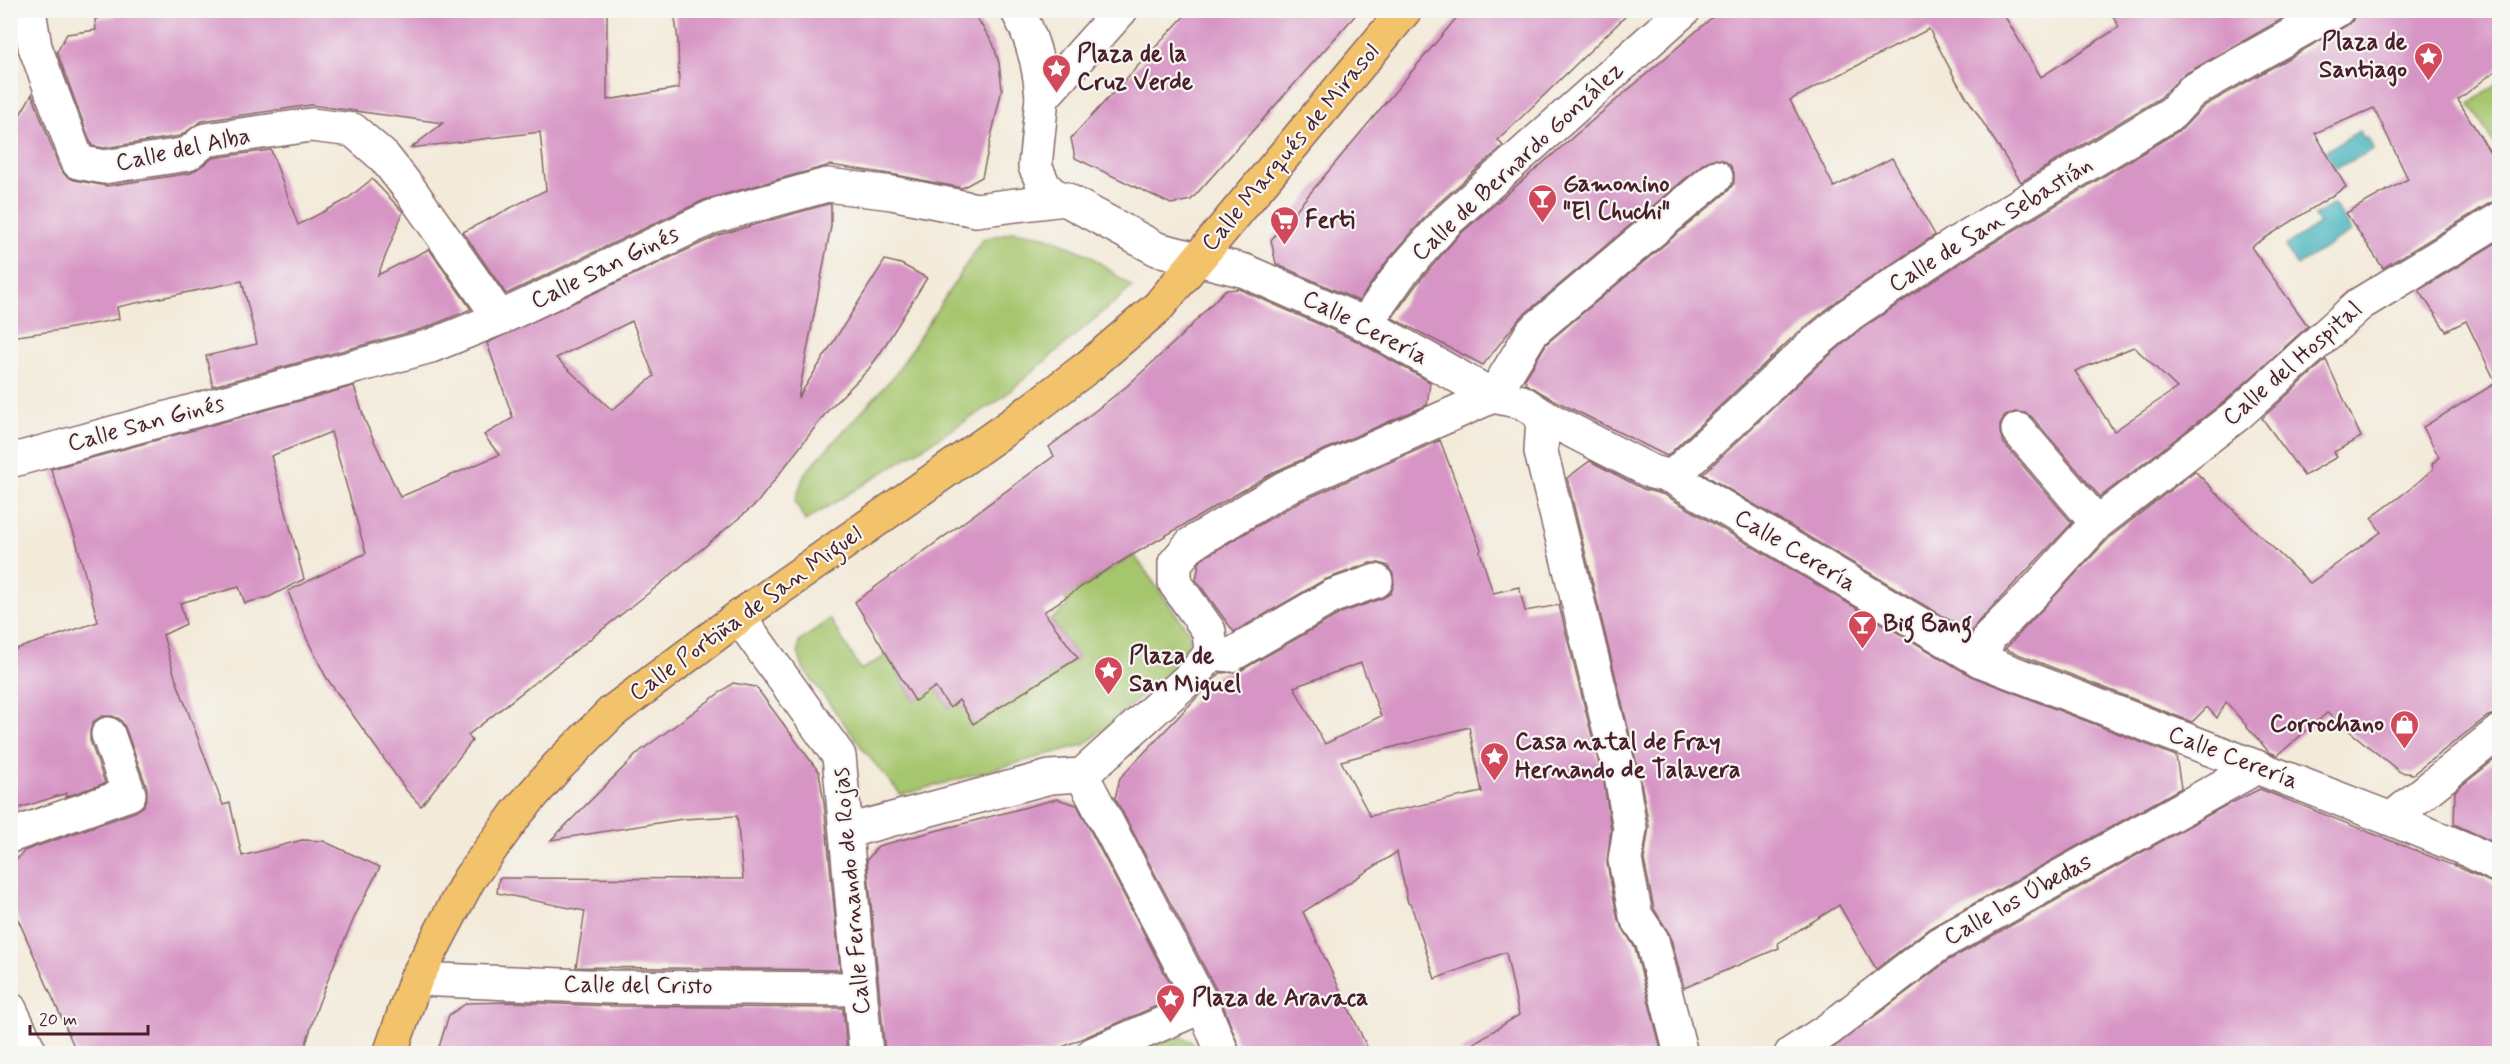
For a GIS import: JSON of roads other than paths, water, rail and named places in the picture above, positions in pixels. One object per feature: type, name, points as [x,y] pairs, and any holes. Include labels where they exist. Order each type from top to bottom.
[{"type":"main road","name":"Calle Marqués de Mirasol","points":[[1200,258],[1405,10]]},
{"type":"main road","name":"Calle Portiña de San Miguel","points":[[390,1053],[416,979],[469,879],[517,813],[555,768],[612,712],[739,616],[1014,423],[1089,366],[1158,307],[1200,258]]},
{"type":"street","name":"Calle del Alba","points":[[29,10],[35,47],[78,162],[104,167],[188,154],[205,140],[311,125],[353,130],[384,157],[411,191],[500,318]]},
{"type":"street","points":[[1017,10],[1035,49],[1042,98],[1035,166],[1044,186],[1053,195],[1157,249],[1200,258]]},
{"type":"street","points":[[1042,98],[1121,10]]},
{"type":"street","name":"Calle de Bernardo González","points":[[1365,324],[1401,273],[1446,222],[1684,10]]},
{"type":"street","name":"Calle de San Sebastián","points":[[1672,477],[1807,350],[1850,314],[1955,244],[2172,113],[2192,91],[2337,10]]},
{"type":"street","points":[[848,831],[1050,777],[1082,775],[1194,674],[1211,653],[1209,631],[1175,583],[1176,563],[1191,544],[1286,487],[1493,396],[1532,332],[1716,177]]},
{"type":"street","name":"Calle San Ginés","points":[[10,461],[431,346],[500,318],[712,217],[827,185],[892,193],[976,210],[1065,200]]},
{"type":"street","name":"Calle del Hospital","points":[[1980,660],[1990,636],[2097,523],[2237,415],[2360,304],[2499,219]]},
{"type":"street","name":"Calle Cerería","points":[[1200,258],[1245,271],[1365,324],[1493,396],[1522,402],[1544,416],[1652,472],[1672,477],[1980,660],[2391,819],[2470,851],[2499,867]]},
{"type":"street","points":[[1544,416],[1541,452],[1622,780],[1630,829],[1625,860],[1636,916],[1652,940],[1681,1053]]},
{"type":"street","points":[[2018,430],[2097,523]]},
{"type":"street","points":[[1211,653],[1230,655],[1333,596],[1376,581]]},
{"type":"street","name":"Calle Fernando de Rojas","points":[[739,616],[840,756],[866,1053]]},
{"type":"street","points":[[2391,819],[2499,731]]},
{"type":"street","points":[[10,836],[129,794],[108,734]]},
{"type":"street","name":"Calle los Úbedas","points":[[1791,1053],[1829,1029],[1938,944],[2257,767]]},
{"type":"street","points":[[1082,775],[1203,1005],[1223,1053]]},
{"type":"street","name":"Calle del Cristo","points":[[416,979],[611,987],[861,989]]},
{"type":"street","points":[[1093,1053],[1203,1005]]},
{"type":"street","points":[[10,1009],[31,1053]]},
{"type":"water","points":[[2359,131],[2364,138],[2367,136],[2374,150],[2332,170],[2322,153]]},
{"type":"water","points":[[2334,204],[2352,231],[2297,266],[2285,246],[2319,224],[2314,216]]},
{"type":"place","name":"Plaza de Santiago","points":[[2428,82]]},
{"type":"place","name":"Plaza de la Cruz Verde","points":[[1056,94]]},
{"type":"place","name":"Gamonino \"El Chuchi\"","points":[[1542,224]]},
{"type":"place","name":"Ferti","points":[[1284,246]]},
{"type":"place","name":"Big Bang","points":[[1862,650]]},
{"type":"place","name":"Plaza de San Miguel","points":[[1108,696]]},
{"type":"place","name":"Corrochano","points":[[2405,750]]},
{"type":"place","name":"Casa natal de Fray Hernando de Talavera","points":[[1494,782]]},
{"type":"place","name":"Plaza de Aravaca","points":[[1171,1024]]}]
